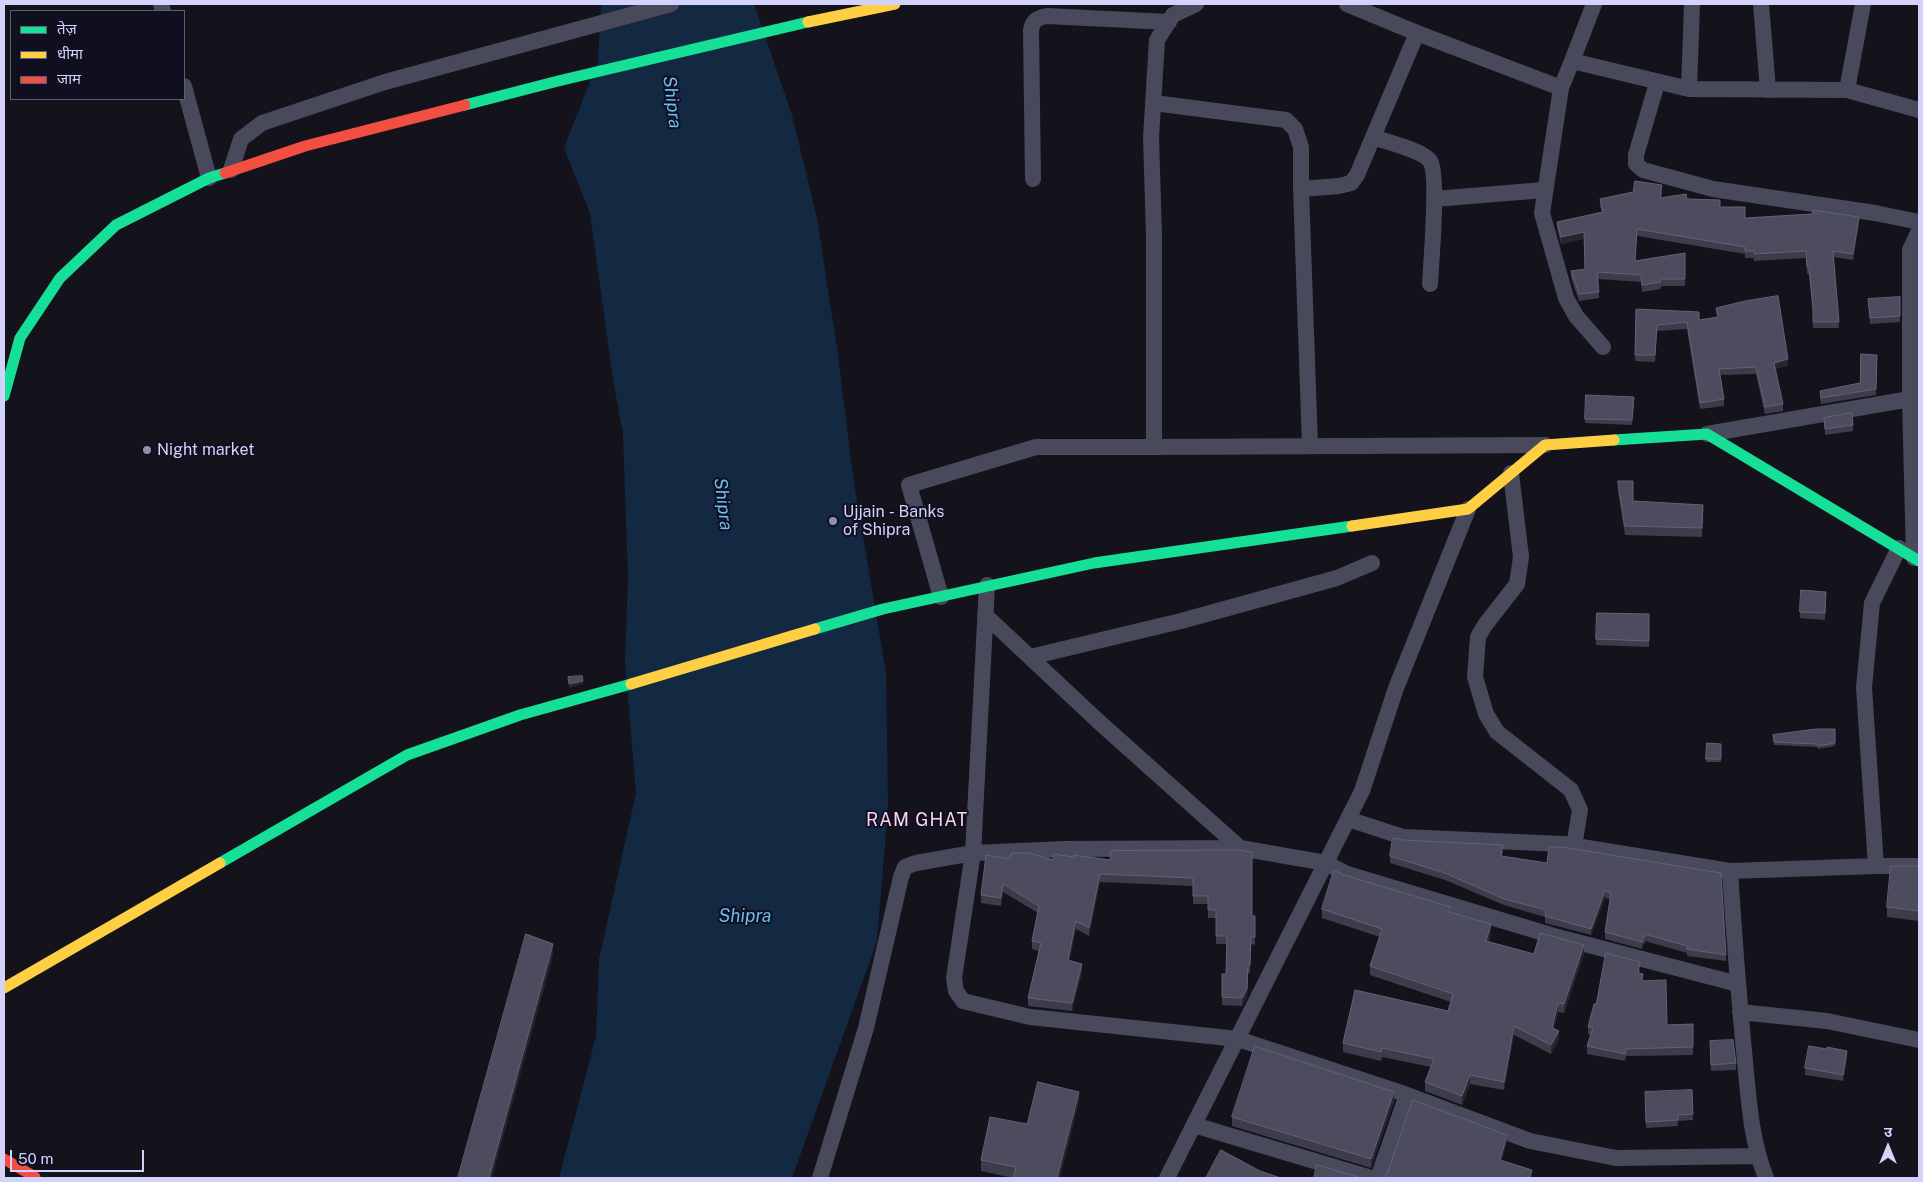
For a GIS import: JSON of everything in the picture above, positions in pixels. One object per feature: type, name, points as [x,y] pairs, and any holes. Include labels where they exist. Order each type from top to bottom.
[{"type":"main road","points":[[4,396],[20,338],[60,278],[116,225],[209,178],[305,146],[558,81],[861,10],[895,4]]},
{"type":"main road","points":[[4,988],[407,755],[471,731],[568,702],[589,698],[883,609],[987,585],[1094,563],[1468,509],[1545,444],[1707,434],[1917,559]]},
{"type":"main road","points":[[4,1159],[35,1177],[33,1178]]},
{"type":"street","points":[[231,170],[241,140],[262,123],[386,82],[671,4]]},
{"type":"street","points":[[1154,447],[1154,236],[1151,137],[1157,40],[1173,15],[1196,4]]},
{"type":"street","points":[[1347,4],[1561,88]]},
{"type":"street","points":[[1594,4],[1561,88],[1542,213],[1566,298],[1576,316],[1603,347]]},
{"type":"street","points":[[1689,89],[1692,4]]},
{"type":"street","points":[[1761,4],[1768,90]]},
{"type":"street","points":[[1847,90],[1863,4]]},
{"type":"street","points":[[1033,179],[1033,22],[1037,18],[1047,16],[1169,22]]},
{"type":"street","points":[[1301,189],[1339,186],[1351,183],[1357,175],[1417,33]]},
{"type":"street","points":[[1572,62],[1656,83],[1689,89],[1847,90],[1919,110]]},
{"type":"street","points":[[1656,83],[1636,155],[1636,164],[1643,170],[1713,189],[1875,213],[1919,222]]},
{"type":"street","points":[[185,90],[209,178]]},
{"type":"street","points":[[1154,103],[1286,120],[1295,129],[1301,147],[1310,446]]},
{"type":"street","points":[[1373,137],[1423,155],[1431,161],[1434,199],[1430,284]]},
{"type":"street","points":[[1434,199],[1544,190]]},
{"type":"street","points":[[1917,559],[1915,398],[1910,250],[1919,231]]},
{"type":"street","points":[[1707,434],[1915,398]]},
{"type":"street","points":[[941,597],[909,485],[1036,447],[1545,444]]},
{"type":"street","points":[[1511,473],[1521,557],[1517,584],[1478,637],[1475,677],[1486,714],[1497,732],[1571,790],[1580,810],[1574,846]]},
{"type":"street","points":[[1167,1178],[1362,791],[1396,688],[1468,509]]},
{"type":"street","points":[[1876,866],[1864,688],[1872,603],[1899,548]]},
{"type":"street","points":[[1030,657],[1181,621],[1337,578],[1372,563]]},
{"type":"street","points":[[987,585],[973,852],[954,978],[956,991],[963,1001],[1030,1017],[1238,1039],[1407,1095],[1530,1141],[1616,1158],[1757,1156]]},
{"type":"street","points":[[985,615],[1098,721],[1240,848]]},
{"type":"street","points":[[1348,819],[1404,837],[1563,844],[1730,871],[1919,866]]},
{"type":"street","points":[[820,1178],[866,1028],[901,877],[905,867],[916,863],[973,852],[1065,849],[1240,848],[1326,863],[1347,874],[1554,936],[1738,984]]},
{"type":"street","points":[[1730,871],[1740,1012],[1752,1129],[1757,1156],[1766,1178]]},
{"type":"street","points":[[1740,1012],[1827,1021],[1919,1040]]},
{"type":"street","points":[[1378,1178],[1407,1095]]},
{"type":"street","points":[[1194,1126],[1371,1178]]},
{"type":"water","name":"Shipra","points":[[601,4],[754,4],[792,115],[817,218],[838,355],[854,483],[886,674],[888,807],[877,941],[792,1178],[559,1178],[596,1036],[599,959],[636,793],[625,662],[628,578],[623,434],[613,379],[590,213],[564,148],[598,61]]},
{"type":"building","points":[[1635,181],[1662,185],[1660,198],[1686,194],[1687,199],[1720,200],[1720,207],[1745,207],[1745,218],[1812,214],[1813,210],[1859,217],[1853,254],[1833,251],[1839,322],[1813,322],[1806,251],[1754,254],[1754,251],[1745,251],[1745,247],[1637,229],[1635,261],[1685,253],[1685,279],[1660,279],[1661,282],[1642,285],[1641,275],[1597,272],[1599,292],[1579,294],[1571,271],[1585,269],[1584,232],[1561,237],[1557,222],[1603,212],[1600,199],[1633,192]]},
{"type":"building","points":[[1778,296],[1788,359],[1774,363],[1783,404],[1765,407],[1756,367],[1719,369],[1724,399],[1700,403],[1687,322],[1657,325],[1655,355],[1635,355],[1636,309],[1699,312],[1699,320],[1718,317],[1716,308]]},
{"type":"building","points":[[1900,297],[1900,316],[1870,318],[1868,299]]},
{"type":"building","points":[[1861,354],[1877,355],[1876,389],[1821,398],[1820,391],[1860,383]]},
{"type":"building","points":[[1586,395],[1634,397],[1632,420],[1585,419]]},
{"type":"building","points":[[1852,413],[1853,425],[1825,429],[1824,418]]},
{"type":"building","points":[[1618,481],[1633,481],[1633,501],[1703,505],[1702,528],[1625,526]]},
{"type":"building","points":[[1801,590],[1826,592],[1825,613],[1800,612]]},
{"type":"building","points":[[1597,613],[1649,614],[1649,641],[1596,639]]},
{"type":"building","points":[[582,676],[583,681],[569,684],[568,677]]},
{"type":"building","points":[[1816,729],[1835,729],[1835,743],[1818,746],[1817,744],[1774,742],[1773,735]]},
{"type":"building","points":[[1707,743],[1721,744],[1721,759],[1706,759]]},
{"type":"building","points":[[1393,838],[1503,845],[1501,856],[1547,863],[1549,847],[1562,847],[1721,873],[1726,955],[1687,949],[1687,946],[1645,934],[1642,942],[1605,932],[1611,893],[1605,891],[1591,929],[1545,916],[1546,910],[1504,899],[1445,873],[1390,856]]},
{"type":"building","points":[[1239,850],[1252,852],[1252,916],[1255,916],[1255,937],[1251,937],[1247,989],[1242,998],[1222,997],[1222,974],[1226,974],[1227,936],[1216,936],[1216,910],[1208,910],[1208,896],[1193,896],[1193,878],[1100,874],[1089,928],[1076,921],[1068,960],[1082,964],[1072,1003],[1028,998],[1041,943],[1032,941],[1039,906],[1003,884],[1001,898],[981,895],[986,855],[1010,859],[1011,853],[1029,853],[1053,860],[1053,854],[1110,860],[1111,851]]},
{"type":"building","points":[[1891,866],[1919,866],[1919,911],[1887,907]]},
{"type":"building","points":[[1334,870],[1344,875],[1451,907],[1449,912],[1491,924],[1486,941],[1534,954],[1540,933],[1584,945],[1564,1004],[1558,1003],[1552,1028],[1559,1031],[1551,1045],[1514,1026],[1504,1082],[1470,1075],[1462,1096],[1425,1082],[1434,1059],[1382,1048],[1381,1052],[1343,1043],[1355,990],[1448,1011],[1453,994],[1370,966],[1382,929],[1322,909]]},
{"type":"building","points":[[526,934],[553,944],[489,1178],[458,1178]]},
{"type":"building","points":[[1606,953],[1640,962],[1638,973],[1643,974],[1642,981],[1666,980],[1667,1025],[1693,1024],[1693,1047],[1626,1049],[1625,1054],[1587,1046],[1593,1028],[1588,1027],[1594,1004],[1596,1004]]},
{"type":"building","points":[[1733,1040],[1736,1063],[1711,1065],[1710,1041]]},
{"type":"building","points":[[1255,1046],[1394,1092],[1371,1159],[1232,1117]]},
{"type":"building","points":[[1809,1046],[1847,1051],[1843,1075],[1805,1068]]},
{"type":"building","points":[[1038,1082],[1079,1092],[1057,1178],[1013,1178],[1016,1167],[981,1160],[990,1117],[1027,1124]]},
{"type":"building","points":[[1692,1090],[1693,1114],[1678,1115],[1678,1120],[1646,1122],[1645,1092]]},
{"type":"building","points":[[1413,1100],[1507,1135],[1500,1160],[1532,1170],[1530,1178],[1382,1178],[1387,1174]]},
{"type":"building","points":[[1221,1150],[1260,1171],[1281,1178],[1206,1178]]},
{"type":"building","points":[[1317,1165],[1362,1178],[1314,1178]]},
{"type":"traffic: fast","points":[[465,105],[808,22]]},
{"type":"traffic: fast","points":[[4,396],[20,338],[60,278],[116,225],[209,178],[225,173]]},
{"type":"traffic: fast","points":[[1614,440],[1707,434],[1919,561]]},
{"type":"traffic: fast","points":[[815,629],[883,609],[1094,563],[1352,526]]},
{"type":"traffic: fast","points":[[220,863],[407,755],[520,715],[631,684]]},
{"type":"traffic: slow","points":[[808,22],[895,4]]},
{"type":"traffic: slow","points":[[1352,526],[1468,509],[1545,445],[1614,440]]},
{"type":"traffic: slow","points":[[631,684],[815,629]]},
{"type":"traffic: slow","points":[[4,988],[220,863]]},
{"type":"traffic: jam","points":[[225,173],[305,146],[465,105]]},
{"type":"traffic: jam","points":[[4,1159],[35,1177],[33,1178]]},
{"type":"place","name":"Night market","points":[[147,450]]},
{"type":"place","name":"Ujjain - Banks of Shipra","points":[[833,521]]},
{"type":"district","name":"RAM GHAT","points":[[917,820]]}]
